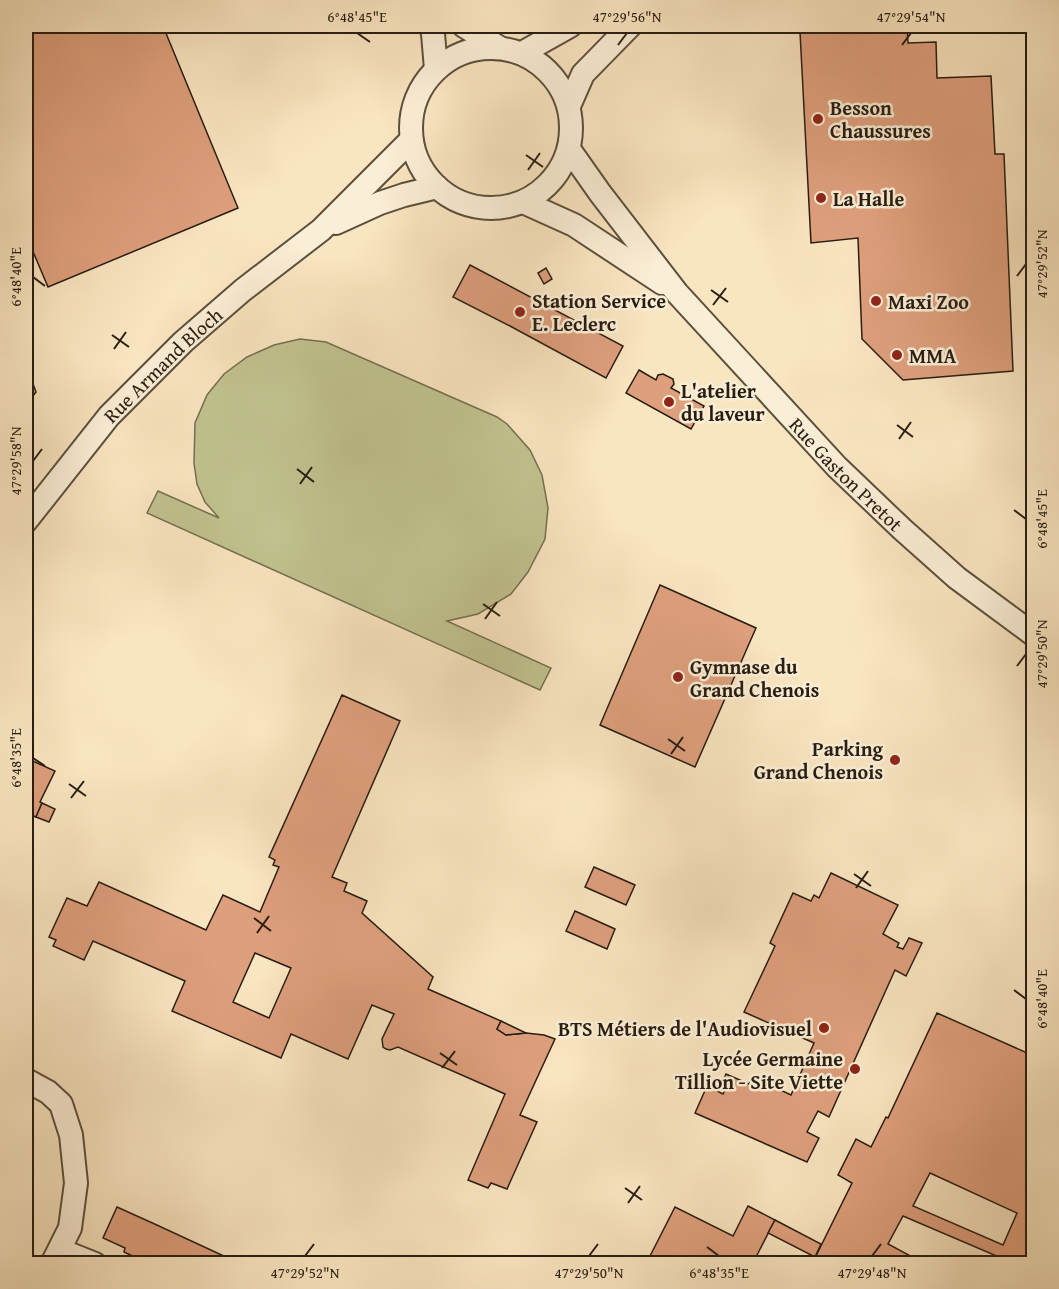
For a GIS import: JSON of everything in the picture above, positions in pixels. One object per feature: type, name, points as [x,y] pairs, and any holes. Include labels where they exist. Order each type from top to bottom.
[{"type":"street","points":[[431,26],[436,69]]},
{"type":"street","points":[[464,26],[500,48]]},
{"type":"street","points":[[522,53],[570,26]]},
{"type":"street","points":[[569,106],[584,74],[630,26]]},
{"type":"street","points":[[477,48],[500,48],[522,53],[543,65],[559,84],[569,106],[572,128],[569,149],[559,171],[543,190],[523,202],[501,208],[477,208],[456,200],[436,187],[420,166],[411,140],[411,122],[414,105],[427,80],[436,69],[455,56],[477,48]]},
{"type":"street","name":"Rue Armand Bloch","points":[[26,521],[109,416],[183,342],[321,230],[411,140]]},
{"type":"street","name":"Rue Gaston Pretot","points":[[569,149],[677,293],[837,467],[957,578],[1034,635]]},
{"type":"street","name":"Rue Armand Bloch","points":[[321,230],[380,203],[436,187]]},
{"type":"street","name":"Rue Gaston Pretot","points":[[523,202],[574,225],[677,293]]},
{"type":"street","points":[[26,1080],[48,1092],[61,1104],[70,1135],[76,1183],[70,1228],[56,1257],[95,1263]]},
{"type":"green space","points":[[300,339],[326,342],[497,417],[507,424],[530,450],[542,475],[548,508],[545,539],[528,572],[511,594],[478,614],[447,621],[551,668],[540,690],[147,513],[158,491],[219,518],[205,502],[197,484],[194,463],[195,423],[207,395],[224,374],[247,357],[274,345]]},
{"type":"building","points":[[26,26],[163,26],[238,208],[48,287],[26,235]]},
{"type":"building","points":[[805,26],[907,26],[908,43],[936,42],[937,78],[991,76],[995,154],[1004,154],[1013,371],[903,380],[862,339],[858,238],[811,243],[800,32]]},
{"type":"building","name":"Station Service E. Leclerc","points":[[470,265],[623,346],[606,378],[453,297]]},
{"type":"building","points":[[546,268],[552,279],[544,284],[538,273]]},
{"type":"building","points":[[26,364],[36,392],[26,405]]},
{"type":"building","name":"L'atelier du laveur","points":[[639,370],[656,380],[658,375],[663,374],[673,379],[674,384],[671,388],[704,406],[691,429],[626,393]]},
{"type":"building","name":"Gymnase du Grand Chenois","points":[[660,585],[756,628],[695,767],[600,725]]},
{"type":"building","points":[[342,695],[400,721],[332,877],[347,883],[344,891],[367,901],[362,913],[433,977],[428,989],[501,1021],[497,1029],[506,1035],[526,1033],[555,1039],[520,1115],[537,1122],[507,1189],[491,1183],[488,1188],[468,1180],[505,1094],[398,1047],[390,1050],[383,1047],[382,1039],[394,1014],[372,1005],[348,1059],[291,1034],[281,1058],[172,1011],[185,981],[93,941],[84,960],[53,946],[56,940],[49,937],[67,898],[87,906],[99,882],[206,930],[223,895],[260,912],[279,867],[273,865],[275,860],[269,857]],"holes":[[[255,953],[291,968],[269,1018],[233,1002]]]},
{"type":"building","points":[[26,758],[55,771],[26,835]]},
{"type":"building","points":[[42,803],[55,809],[49,822],[36,817]]},
{"type":"building","points":[[594,867],[635,885],[626,905],[585,887]]},
{"type":"building","name":"BTS Métiers de l'Audiovisuel","points":[[831,873],[898,905],[883,934],[899,943],[897,947],[903,949],[909,938],[922,943],[906,976],[895,970],[829,1117],[818,1111],[807,1132],[819,1138],[807,1162],[695,1113],[707,1086],[723,1094],[726,1088],[721,1086],[726,1074],[749,1084],[753,1077],[791,1095],[814,1043],[744,1012],[775,946],[770,943],[793,893],[811,901],[814,895],[819,898]]},
{"type":"building","points":[[575,911],[615,929],[607,949],[566,931]]},
{"type":"building","points":[[937,1013],[1034,1056],[1034,1264],[1006,1264],[1006,1260],[903,1216],[888,1244],[918,1260],[912,1264],[812,1264],[852,1183],[838,1175],[856,1139],[871,1147],[886,1117],[888,1118]],"holes":[[[930,1173],[1017,1213],[1003,1245],[913,1206]]]},
{"type":"building","points":[[501,1021],[526,1033],[506,1035],[497,1029]]},
{"type":"building","points":[[748,1206],[775,1220],[755,1259],[750,1256],[746,1264],[646,1264],[675,1207],[733,1236]]},
{"type":"building","points":[[117,1207],[241,1264],[158,1264],[141,1256],[139,1259],[124,1252],[125,1248],[103,1238]]},
{"type":"building","points":[[775,1220],[821,1244],[815,1257],[768,1233]]},
{"type":"place","name":"Besson Chaussures","points":[[818,119]]},
{"type":"place","name":"La Halle","points":[[821,198]]},
{"type":"place","name":"Maxi Zoo","points":[[876,301]]},
{"type":"place","name":"Station Service E. Leclerc","points":[[520,312]]},
{"type":"place","name":"MMA","points":[[897,355]]},
{"type":"place","name":"L'atelier du laveur","points":[[669,402]]},
{"type":"place","name":"Gymnase du Grand Chenois","points":[[678,677]]},
{"type":"place","name":"Parking Grand Chenois","points":[[895,760]]},
{"type":"place","name":"BTS Métiers de l'Audiovisuel","points":[[824,1028]]},
{"type":"place","name":"Lycée Germaine Tillion - Site Viette","points":[[855,1069]]}]
